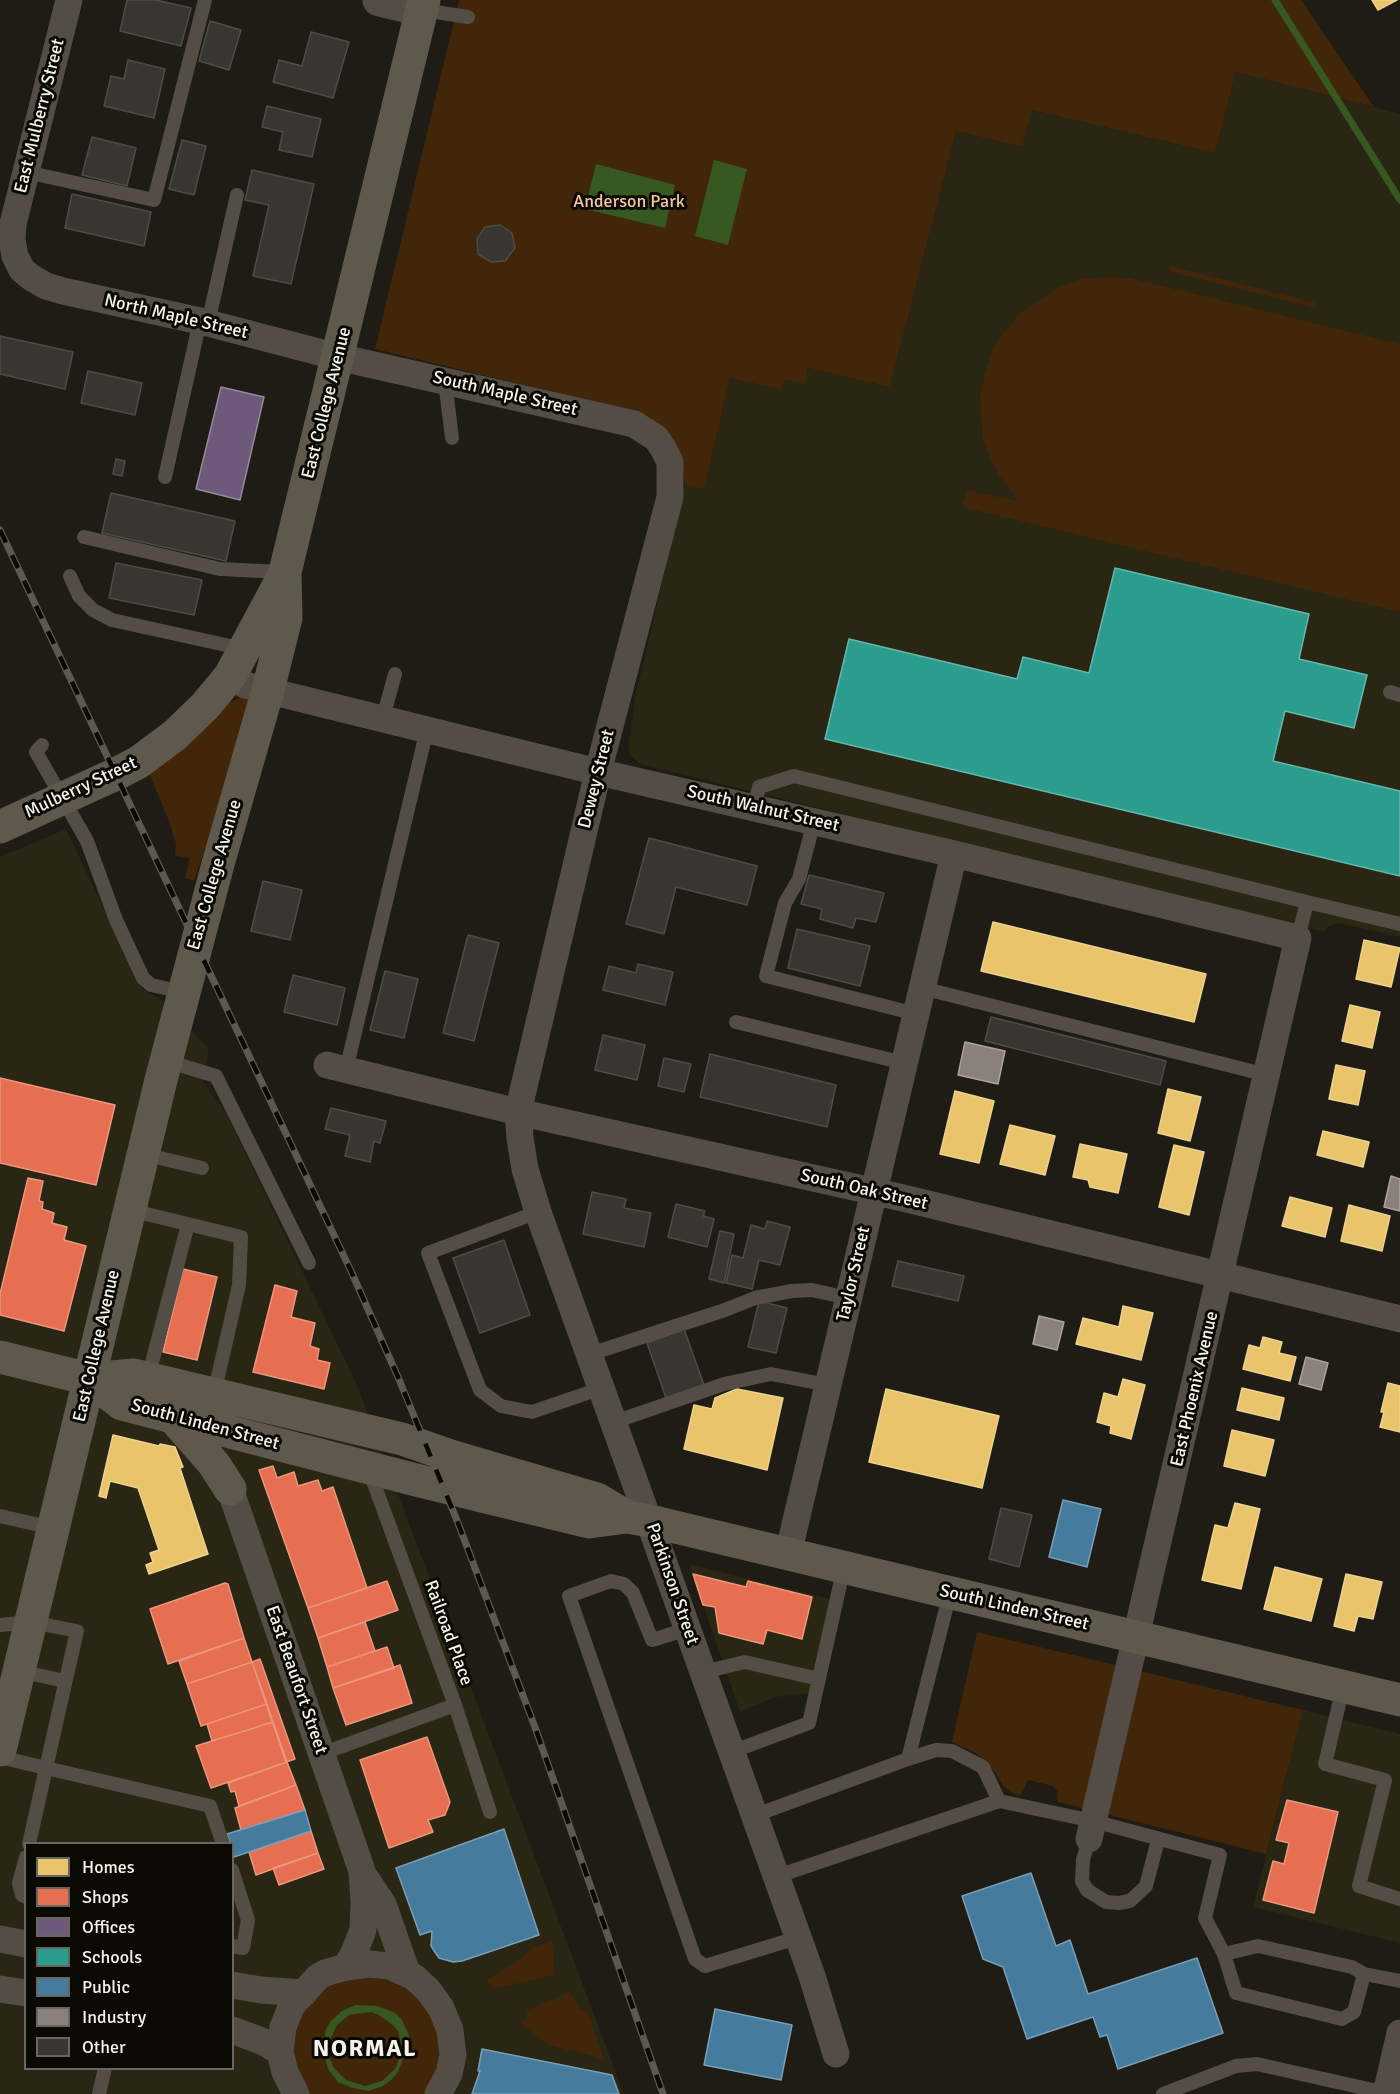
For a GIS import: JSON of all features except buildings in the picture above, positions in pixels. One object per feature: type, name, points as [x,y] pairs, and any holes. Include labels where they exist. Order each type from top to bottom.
[{"type":"main road","name":"East College Avenue","points":[[0,1750],[19,1671],[15,1623],[53,1528],[183,992],[268,690],[286,618],[285,572],[423,5]]},
{"type":"main road","name":"Mulberry Street","points":[[0,826],[98,783],[139,762],[175,735],[205,706],[238,663],[285,572]]},
{"type":"main road","points":[[0,1357],[89,1379]]},
{"type":"main road","name":"South Linden Street","points":[[89,1379],[134,1375],[402,1439],[451,1456],[597,1499],[638,1519],[1400,1700]]},
{"type":"main road","name":"South Linden Street","points":[[89,1379],[122,1404],[369,1468],[589,1522],[638,1519]]},
{"type":"main road","points":[[172,1416],[214,1464],[230,1489]]},
{"type":"main road","points":[[230,1489],[230,1475],[240,1458],[250,1449],[280,1444]]},
{"type":"street","name":"East Mulberry Street","points":[[20,266],[15,256],[13,232],[69,0]]},
{"type":"street","points":[[379,0],[423,5]]},
{"type":"street","name":"North Maple Street","points":[[20,266],[32,278],[45,286],[204,322],[338,357]]},
{"type":"street","name":"South Maple Street","points":[[338,357],[634,424],[650,432],[663,447]]},
{"type":"street","name":"Dewey Street","points":[[518,1112],[598,772],[670,497],[669,462],[663,447]]},
{"type":"street","name":"South Walnut Street","points":[[238,663],[245,685],[598,772],[954,854],[1298,938]]},
{"type":"street","name":"Taylor Street","points":[[788,1554],[954,854]]},
{"type":"street","name":"East Phoenix Avenue","points":[[1091,1830],[1298,938]]},
{"type":"street","name":"South Oak Street","points":[[337,1068],[518,1112],[873,1192],[1400,1319]]},
{"type":"street","name":"Parkinson Street","points":[[518,1112],[525,1169],[538,1212],[614,1422],[638,1519],[688,1629],[836,2054]]},
{"type":"street","name":"East Beaufort Street","points":[[230,1489],[362,1871],[383,1904],[407,1973]]},
{"type":"street","name":"East Beaufort Street","points":[[346,1967],[363,1930],[362,1871]]},
{"type":"street","points":[[0,1939],[24,1944]]},
{"type":"street","points":[[287,2078],[283,2027],[292,2005],[325,1973],[369,1964],[389,1966],[407,1973],[428,1990],[441,2008],[450,2030],[453,2055],[449,2074],[441,2092]]},
{"type":"street","points":[[234,1985],[304,1993]]},
{"type":"street","points":[[0,1989],[24,1993]]},
{"type":"street","points":[[234,2031],[264,2042],[287,2078]]},
{"type":"street","points":[[1386,2094],[1400,2033]]},
{"type":"lane","points":[[26,172],[154,200],[206,0]]},
{"type":"lane","points":[[423,5],[468,16]]},
{"type":"lane","points":[[165,477],[237,195]]},
{"type":"lane","points":[[445,381],[452,438]]},
{"type":"lane","points":[[84,537],[220,569],[285,572]]},
{"type":"lane","points":[[70,576],[79,596],[93,610],[112,620],[238,663]]},
{"type":"lane","points":[[383,718],[395,674]]},
{"type":"lane","points":[[337,1068],[427,729]]},
{"type":"lane","points":[[42,745],[36,752],[87,841],[116,920],[143,978],[151,985],[183,992]]},
{"type":"lane","points":[[754,807],[759,787],[794,776],[1400,924]]},
{"type":"lane","points":[[814,821],[798,879],[785,903],[766,976],[916,1014]]},
{"type":"lane","points":[[1298,938],[1307,902]]},
{"type":"lane","points":[[922,988],[1267,1075]]},
{"type":"lane","points":[[736,1022],[904,1063]]},
{"type":"lane","points":[[166,1061],[216,1076],[309,1263]]},
{"type":"lane","points":[[143,1154],[202,1168]]},
{"type":"lane","points":[[130,1210],[241,1237],[239,1285],[214,1394]]},
{"type":"lane","points":[[538,1212],[428,1253],[480,1390],[501,1406],[532,1412],[602,1388]]},
{"type":"lane","points":[[148,1378],[188,1224]]},
{"type":"lane","points":[[590,1354],[725,1310],[754,1298],[812,1290],[848,1298]]},
{"type":"lane","points":[[614,1422],[724,1384],[771,1374],[828,1385]]},
{"type":"lane","name":"Railroad Place","points":[[369,1468],[455,1705],[490,1812]]},
{"type":"lane","points":[[0,1516],[53,1528]]},
{"type":"lane","points":[[731,1752],[809,1723],[844,1567]]},
{"type":"lane","points":[[688,1629],[652,1640],[633,1593],[624,1584],[611,1581],[568,1596],[695,1959],[705,1966],[797,1938]]},
{"type":"lane","points":[[908,1759],[950,1593]]},
{"type":"lane","points":[[15,1623],[77,1631],[29,1842]]},
{"type":"lane","points":[[703,1672],[745,1662],[819,1679]]},
{"type":"lane","points":[[19,1671],[65,1681]]},
{"type":"lane","points":[[1344,1687],[1325,1764],[1385,1780],[1359,1886],[1400,1899]]},
{"type":"lane","points":[[321,1754],[455,1705]]},
{"type":"lane","points":[[753,1816],[936,1750],[952,1751],[983,1767],[999,1801]]},
{"type":"lane","points":[[0,1757],[210,1806],[222,1842]]},
{"type":"lane","points":[[775,1877],[999,1801],[1091,1830],[1158,1840],[1220,1855],[1205,1918],[1224,1954],[1236,1993],[1342,2019],[1354,2012],[1364,1974]]},
{"type":"lane","points":[[1091,1830],[1083,1860],[1082,1881],[1087,1890],[1106,1902],[1130,1901],[1146,1886],[1158,1840]]},
{"type":"lane","points":[[24,1864],[19,1883],[24,1896]]},
{"type":"lane","points":[[234,1876],[248,1920],[243,1948],[234,1946]]},
{"type":"lane","points":[[1224,1954],[1258,1946],[1352,1967],[1364,1974],[1400,1981]]},
{"type":"lane","points":[[1163,2094],[1236,2066],[1257,2064],[1386,2094]]},
{"type":"lane","points":[[99,2094],[105,2070]]},
{"type":"shaded area","points":[[1236,72],[1400,114],[1400,937],[1338,923],[1329,926],[1324,932],[640,764],[631,756],[629,744],[635,698],[685,485],[704,488],[730,378],[782,390],[785,379],[808,368],[890,387],[956,131],[1021,147],[1031,110],[1215,153]]},
{"type":"shaded area","points":[[714,160],[747,169],[728,245],[695,236]]},
{"type":"shaded area","points":[[596,164],[675,185],[665,228],[585,209]]},
{"type":"shaded area","points":[[66,829],[142,989],[162,1000],[209,1049],[203,1082],[226,1113],[357,1385],[624,2094],[0,2094],[0,857]]},
{"type":"shaded area","points":[[689,1564],[834,1600],[812,1693],[775,1697],[740,1712]]},
{"type":"shaded area","points":[[1303,1710],[1400,1734],[1400,1943],[1253,1907]]},
{"type":"shaded area","points":[[355,2005],[378,2006],[395,2013],[402,2020],[410,2038],[411,2046],[402,2047],[398,2031],[393,2025],[371,2012],[349,2015],[337,2025],[329,2042],[329,2055],[333,2067],[346,2080],[365,2086],[382,2081],[395,2069],[401,2055],[404,2056],[398,2072],[391,2080],[383,2086],[368,2091],[338,2082],[328,2069],[323,2050],[326,2029],[331,2021],[342,2011]]},
{"type":"green space","name":"Anderson Park","points":[[459,0],[1301,0],[1374,107],[1236,72],[1215,153],[1032,110],[1022,147],[956,131],[890,387],[808,368],[805,384],[785,379],[782,390],[730,378],[704,489],[685,485],[683,470],[635,412],[375,349]]},
{"type":"green space","points":[[1170,266],[1316,303],[1315,308],[1168,271]]},
{"type":"green space","points":[[1129,278],[1400,344],[1400,612],[962,507],[967,490],[1018,501],[998,474],[990,457],[983,438],[981,417],[980,396],[985,374],[992,352],[1003,334],[1021,312],[1061,286],[1083,279]]},
{"type":"green space","points":[[246,695],[251,697],[230,772],[194,881],[185,878],[190,858],[175,856],[176,844],[169,821],[149,773],[226,704]]},
{"type":"green space","points":[[977,1632],[1303,1710],[1266,1854],[1058,1802],[1057,1790],[1053,1786],[1028,1780],[1019,1795],[1004,1787],[995,1772],[978,1754],[952,1742]]},
{"type":"green space","points":[[552,1941],[555,1975],[493,1989],[486,1980],[518,1961],[532,1948]]},
{"type":"green space","points":[[370,1977],[403,1985],[414,1993],[432,2016],[439,2038],[439,2064],[425,2094],[308,2094],[293,2055],[295,2034],[302,2015],[314,1999],[330,1986],[349,1979]]},
{"type":"green space","points":[[570,1992],[581,2010],[587,2011],[604,2059],[549,2045],[539,2039],[522,2022],[526,2019],[527,2010]]},
{"type":"waterway","points":[[1275,0],[1400,200]]},
{"type":"railway","points":[[0,530],[351,1271],[398,1377],[458,1523],[536,1730],[663,2094]]},
{"type":"district","name":"NORMAL","points":[[365,2050]]}]
